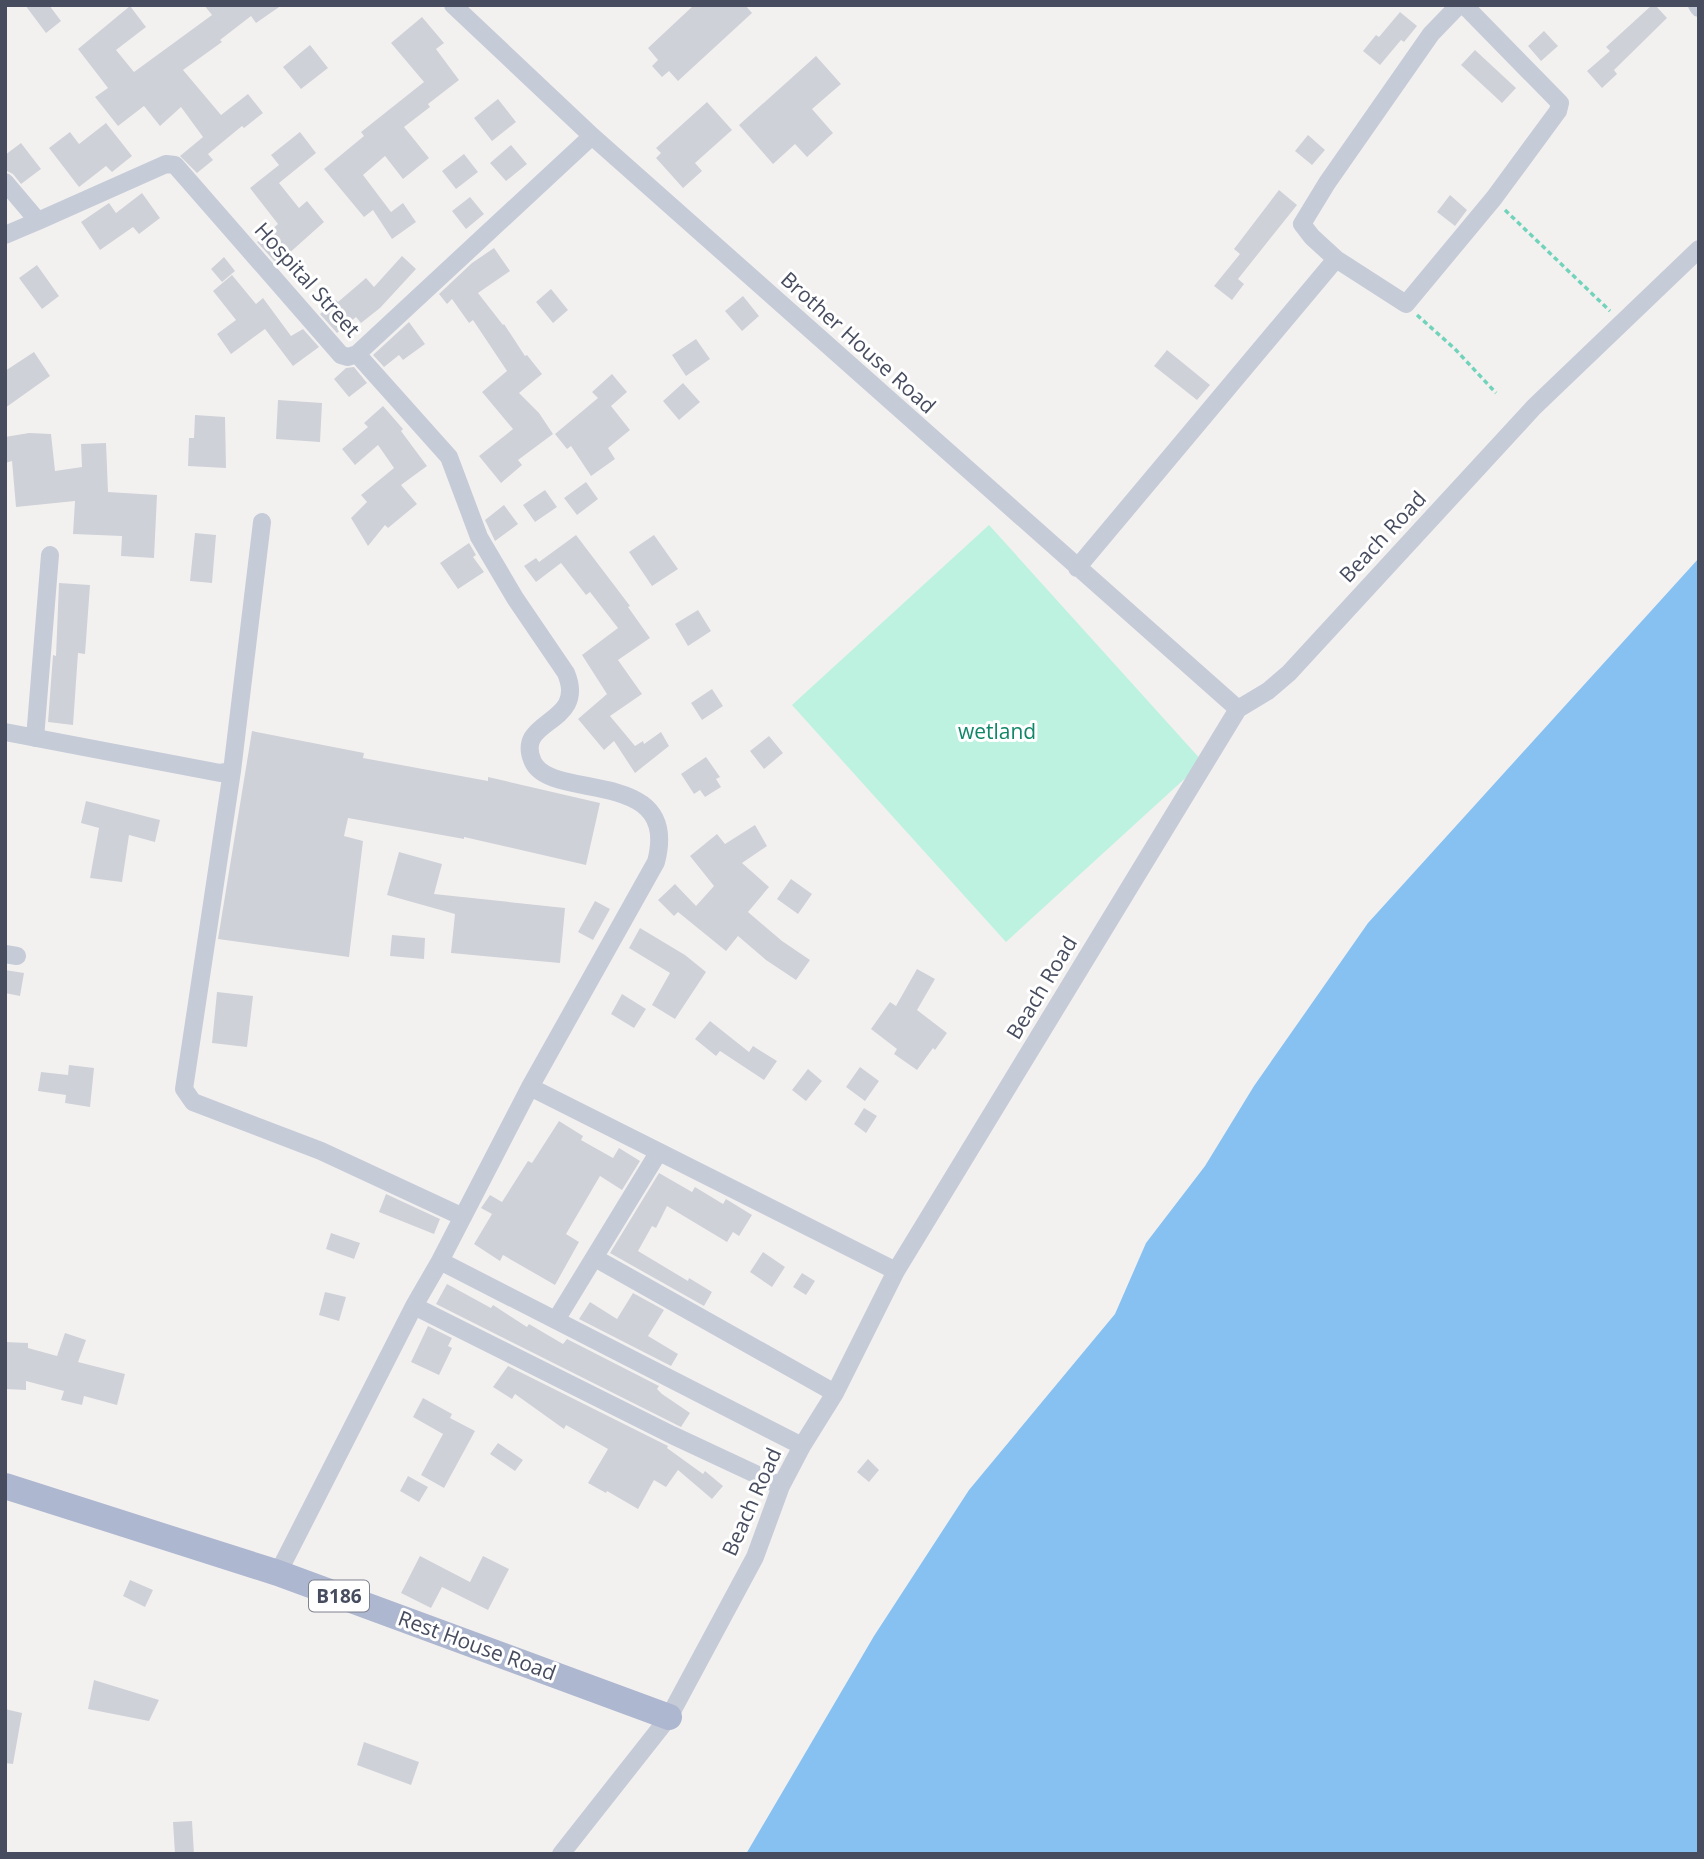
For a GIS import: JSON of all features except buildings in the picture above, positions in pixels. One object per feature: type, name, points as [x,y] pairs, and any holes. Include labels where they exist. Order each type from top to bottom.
[{"type":"main road","name":"Rest House Road","points":[[5,1486],[278,1573],[669,1717]]},
{"type":"street","points":[[1462,5],[1560,103],[1558,110],[1493,198],[1406,304],[1336,259],[1302,224],[1327,183],[1431,34],[1462,5]]},
{"type":"street","name":"Brother House Road","points":[[465,9],[592,136],[1238,709]]},
{"type":"street","name":"Hospital Street","points":[[38,221],[166,164],[174,165],[341,355],[348,357],[357,354],[592,136]]},
{"type":"street","points":[[5,182],[38,221],[5,235]]},
{"type":"street","name":"Beach Road","points":[[561,1854],[669,1717],[755,1556],[781,1486],[835,1393],[896,1271],[1238,709],[1268,691],[1289,673],[1534,407],[1699,249]]},
{"type":"street","points":[[1077,568],[1336,259]]},
{"type":"street","points":[[278,1573],[414,1306],[530,1087],[656,862],[660,847],[657,827],[649,811],[635,799],[554,777],[534,765],[530,752],[532,738],[562,712],[571,696],[566,673],[515,598],[479,537],[449,457],[357,354]]},
{"type":"street","points":[[262,522],[232,771],[184,1089],[193,1102],[321,1151],[463,1217]]},
{"type":"street","points":[[35,738],[50,555]]},
{"type":"street","points":[[5,732],[220,773],[232,771]]},
{"type":"street","points":[[530,1087],[896,1271]]},
{"type":"street","points":[[556,1320],[658,1153]]},
{"type":"street","points":[[595,1258],[835,1393]]},
{"type":"street","points":[[440,1261],[802,1446]]},
{"type":"street","points":[[414,1306],[672,1435],[781,1486]]},
{"type":"path","points":[[1493,198],[1623,321]]},
{"type":"path","points":[[1406,304],[1455,349],[1496,393]]},
{"type":"green space","name":"wetland","points":[[989,525],[1203,762],[1006,942],[792,705]]},
{"type":"water","points":[[1699,558],[1699,1854],[746,1854],[874,1636],[969,1490],[1115,1314],[1146,1243],[1205,1166],[1254,1086],[1368,923]]}]
